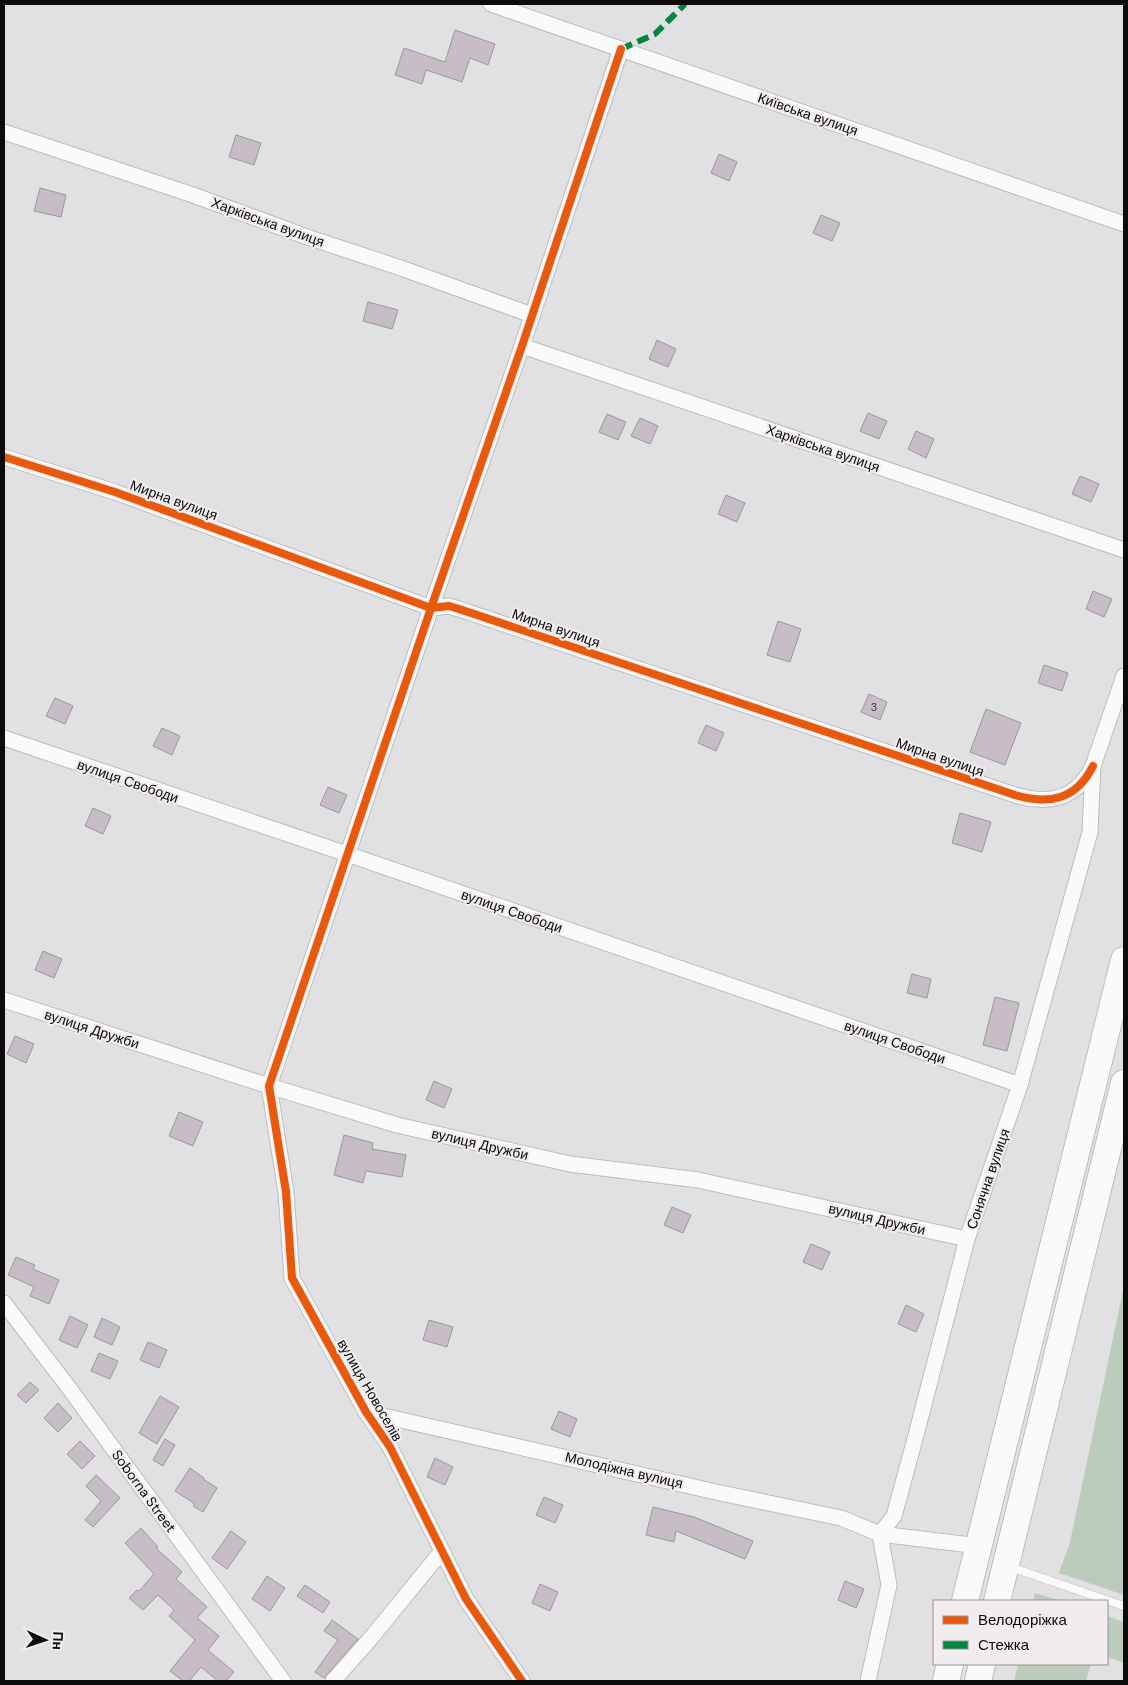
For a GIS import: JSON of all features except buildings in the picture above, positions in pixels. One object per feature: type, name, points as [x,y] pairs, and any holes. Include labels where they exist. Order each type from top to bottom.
[{"type":"highway","points":[[965,1600],[1124,960]]},
{"type":"highway","points":[[997,1600],[1124,1083]]},
{"type":"highway","points":[[946,1681],[950,1665]]},
{"type":"highway","points":[[978,1681],[982,1665]]},
{"type":"street","name":"Київська вулиця","points":[[491,4],[526,9],[620,49],[1124,224]]},
{"type":"street","points":[[269,1086],[522,346],[620,49]]},
{"type":"street","name":"Харківська вулиця","points":[[4,132],[193,195],[310,238],[398,266],[532,315]]},
{"type":"street","name":"Харківська вулиця","points":[[522,346],[1124,550]]},
{"type":"street","name":"Мирна вулиця","points":[[4,457],[115,492],[431,608],[449,606],[459,609],[1027,798],[1047,800],[1066,795],[1082,783],[1093,766]]},
{"type":"street","name":"Сонячна вулиця","points":[[880,1534],[894,1516],[967,1239],[1020,1085],[1090,832],[1093,766],[1124,676]]},
{"type":"street","name":"вулиця Свободи","points":[[4,738],[1020,1085]]},
{"type":"street","name":"вулиця Дружби","points":[[4,1000],[396,1125],[570,1164],[698,1180],[967,1239]]},
{"type":"street","name":"вулиця Новоселів","points":[[269,1086],[286,1192],[292,1278],[366,1412],[390,1447],[466,1599],[522,1681]]},
{"type":"street","name":"Soborna Street","points":[[4,1303],[69,1388],[283,1681]]},
{"type":"street","name":"Молодіжна вулиця","points":[[366,1412],[716,1492],[841,1518],[880,1534],[979,1546]]},
{"type":"street","points":[[868,1681],[889,1585],[880,1534]]},
{"type":"street","points":[[333,1681],[442,1551]]},
{"type":"lane","points":[[1006,1565],[1107,1600]]},
{"type":"lane","points":[[1108,1600],[1124,1606]]},
{"type":"green space","points":[[1124,1286],[1124,1595],[1059,1573],[1070,1542]]},
{"type":"green space","points":[[1035,1593],[1059,1600],[1033,1600]]},
{"type":"green space","points":[[1108,1616],[1124,1622],[1124,1663],[1108,1657]]},
{"type":"green space","points":[[1018,1665],[1091,1665],[1086,1681],[1014,1681]]},
{"type":"marked path","points":[[621,49],[655,34],[685,4]]},
{"type":"cycle path","points":[[522,1681],[466,1599],[390,1447],[366,1412],[292,1278],[286,1192],[269,1086],[522,346],[621,49]]},
{"type":"cycle path","points":[[4,457],[115,492],[431,608],[449,606],[459,609],[1015,795],[1039,799],[1060,797],[1070,793],[1078,786],[1093,766]]}]
